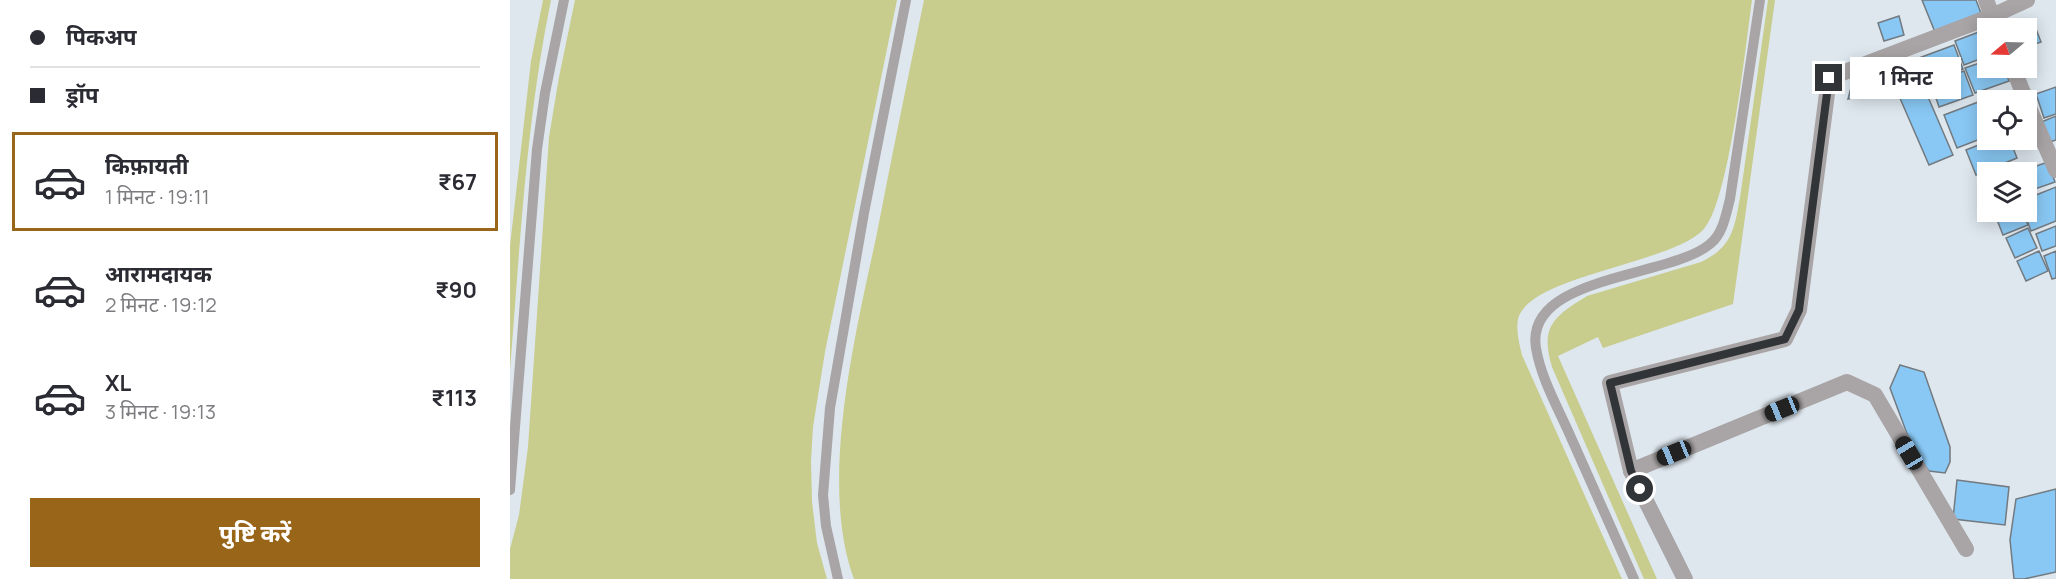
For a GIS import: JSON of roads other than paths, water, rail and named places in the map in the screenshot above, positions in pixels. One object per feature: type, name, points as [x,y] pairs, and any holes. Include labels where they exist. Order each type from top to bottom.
[{"type":"street","points":[[1986,0],[1993,18]]},
{"type":"street","points":[[2001,18],[2027,0]]},
{"type":"street","points":[[1685,579],[1631,471],[1610,383],[1785,339],[1799,310],[1829,78],[1977,28]]},
{"type":"street","points":[[2037,126],[2056,170]]},
{"type":"street","points":[[1631,471],[1847,382],[1875,396],[1966,549]]},
{"type":"lane","points":[[510,490],[537,149],[545,93],[564,0]]},
{"type":"lane","points":[[838,579],[826,526],[824,495],[830,408],[864,213],[906,0]]},
{"type":"lane","points":[[1634,579],[1548,386],[1536,348],[1536,332],[1541,318],[1559,300],[1582,289],[1668,264],[1711,244],[1724,224],[1731,199],[1760,0]]}]
